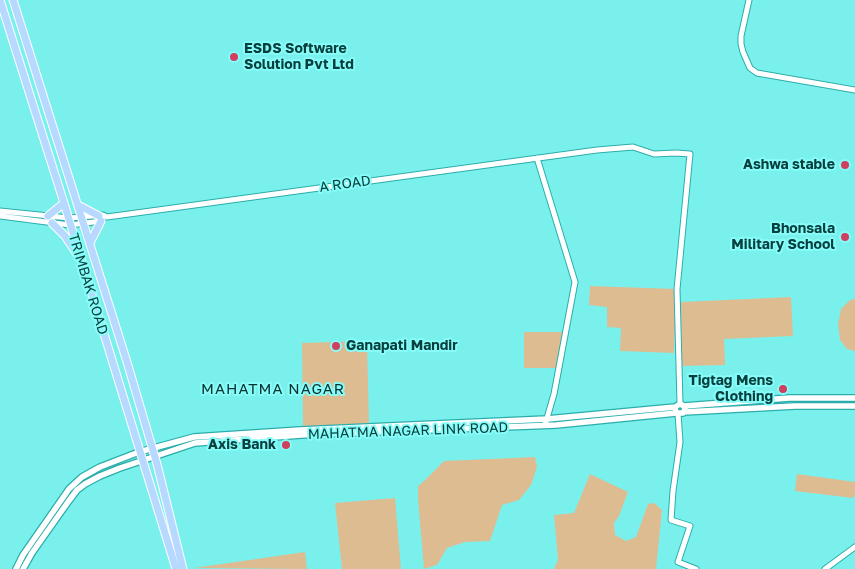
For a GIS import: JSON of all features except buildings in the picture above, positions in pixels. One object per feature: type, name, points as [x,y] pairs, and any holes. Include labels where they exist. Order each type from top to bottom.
[{"type":"highway","name":"TRIMBAK ROAD","points":[[0,0],[70,221],[176,569]]},
{"type":"highway","name":"TRIMBAK ROAD","points":[[14,4],[102,280],[150,440],[183,569]]},
{"type":"highway","points":[[64,202],[50,220],[65,236],[82,262]]},
{"type":"highway","points":[[78,205],[102,218],[90,243]]},
{"type":"main road","name":"MAHATMA NAGAR LINK ROAD","points":[[141,456],[194,437],[213,435],[493,420],[546,422],[789,398],[855,398]]},
{"type":"main road","name":"MAHATMA NAGAR LINK ROAD","points":[[679,409],[855,406]]},
{"type":"main road","points":[[150,440],[167,448],[157,464]]},
{"type":"main road","points":[[131,455],[137,443]]},
{"type":"main road","points":[[16,569],[23,555],[69,489],[82,477],[100,467],[131,455],[141,456]]},
{"type":"main road","points":[[23,569],[32,553],[77,490],[100,476],[134,463],[141,456]]},
{"type":"main road","points":[[134,463],[141,464],[145,468]]},
{"type":"street","points":[[749,0],[741,44],[750,68],[757,73],[855,90]]},
{"type":"street","name":"A ROAD","points":[[83,221],[537,158],[632,147],[654,154],[690,154],[677,289],[679,409]]},
{"type":"street","points":[[537,158],[575,282],[565,339],[546,422]]},
{"type":"street","points":[[0,211],[50,220]]},
{"type":"street","points":[[0,216],[83,221]]},
{"type":"street","points":[[679,409],[680,442],[671,520],[690,526],[678,562],[696,569]]},
{"type":"street","points":[[825,569],[855,547]]},
{"type":"shaded area","points":[[590,286],[676,289],[674,353],[620,351],[621,328],[607,327],[607,307],[589,305]]},
{"type":"shaded area","points":[[791,297],[793,336],[724,339],[725,365],[682,366],[681,302]]},
{"type":"shaded area","points":[[855,299],[855,351],[847,349],[840,340],[838,324],[841,309],[850,300]]},
{"type":"shaded area","points":[[524,332],[564,332],[556,368],[524,368]]},
{"type":"shaded area","points":[[367,341],[369,424],[303,427],[302,343]]},
{"type":"shaded area","points":[[535,457],[537,467],[531,485],[519,500],[502,505],[490,541],[465,542],[447,548],[437,565],[424,569],[418,486],[444,461]]},
{"type":"shaded area","points":[[590,474],[628,492],[619,516],[614,523],[615,535],[626,541],[636,537],[648,504],[654,503],[662,510],[656,569],[554,569],[558,560],[554,515],[574,513]]},
{"type":"shaded area","points":[[797,474],[855,482],[855,494],[853,498],[795,491]]},
{"type":"shaded area","points":[[395,498],[401,569],[342,569],[335,503]]},
{"type":"shaded area","points":[[305,552],[307,569],[194,568]]},
{"type":"place","name":"ESDS Software Solution Pvt Ltd","points":[[234,57]]},
{"type":"place","name":"Ashwa stable","points":[[845,165]]},
{"type":"place","name":"Bhonsala Military School","points":[[845,237]]},
{"type":"place","name":"Ganapati Mandir","points":[[336,346]]},
{"type":"place","name":"Tigtag Mens Clothing","points":[[783,389]]},
{"type":"place","name":"Axis Bank","points":[[286,445]]},
{"type":"district","name":"MAHATMA NAGAR","points":[[273,389]]}]
